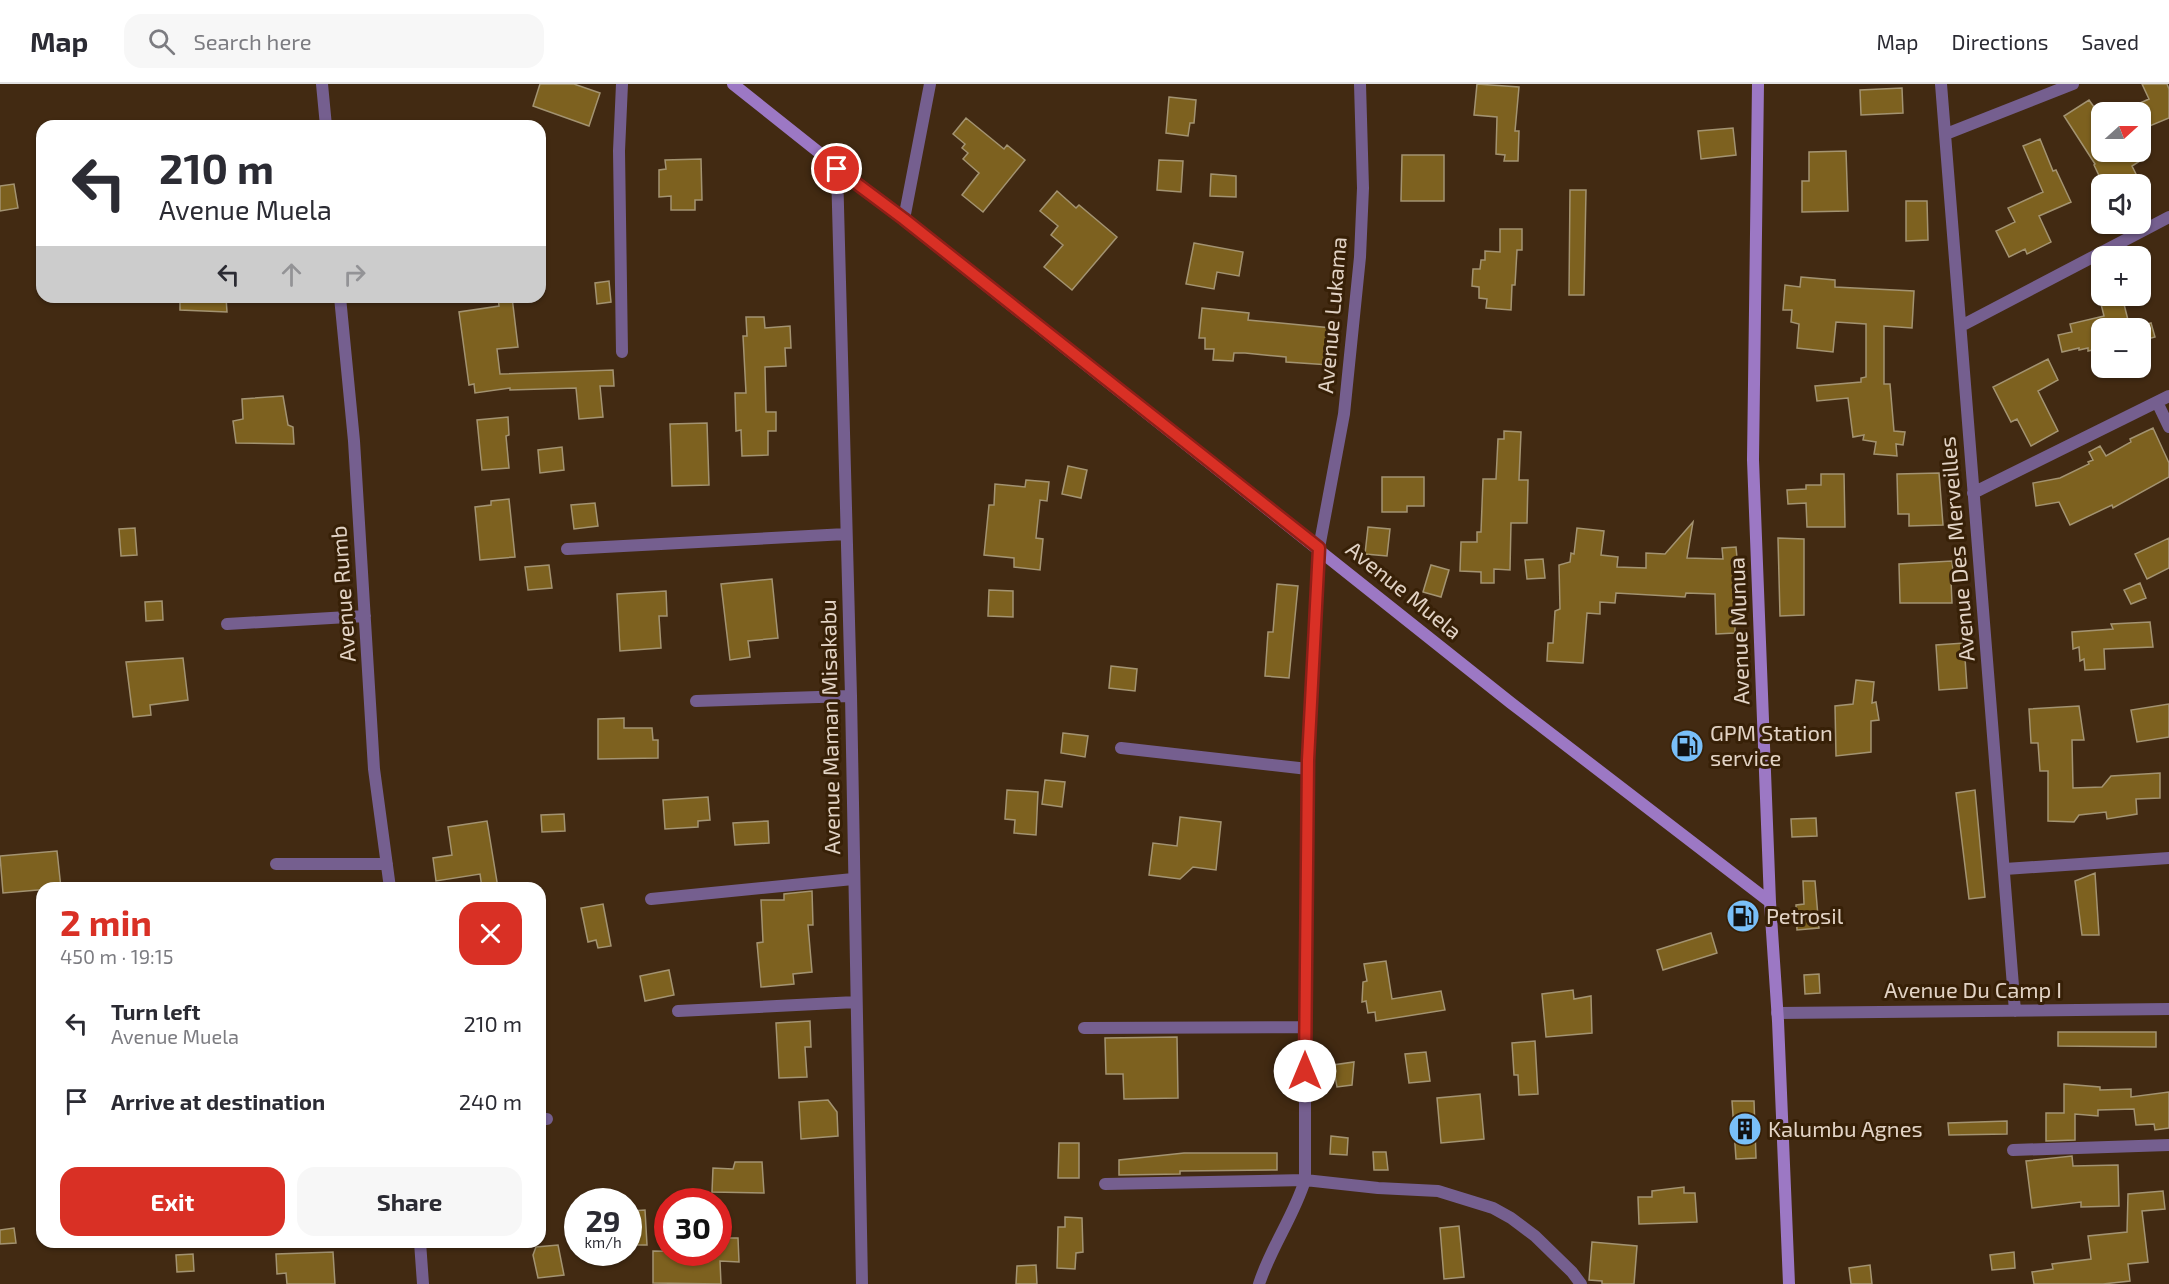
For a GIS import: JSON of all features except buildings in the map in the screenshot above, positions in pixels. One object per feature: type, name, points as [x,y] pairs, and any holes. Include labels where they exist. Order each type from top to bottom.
[{"type":"street","points":[[322,84],[325,120]]},
{"type":"street","points":[[622,84],[619,151],[622,352]]},
{"type":"street","name":"Avenue Muela","points":[[733,84],[1511,703],[1770,902]]},
{"type":"street","points":[[904,219],[930,84]]},
{"type":"street","name":"Avenue Lukama","points":[[1259,1284],[1271,1252],[1300,1199],[1305,1180],[1308,769],[1319,548],[1344,414],[1360,257],[1363,188],[1360,84]]},
{"type":"street","name":"Avenue Munua","points":[[1758,84],[1753,460],[1770,902],[1789,1284]]},
{"type":"street","name":"Avenue Des Merveilles","points":[[1941,84],[2015,1011]]},
{"type":"street","points":[[1946,134],[2073,84]]},
{"type":"street","name":"Avenue Maman Misakabu","points":[[837,169],[851,696],[861,1284]]},
{"type":"street","points":[[1961,326],[2169,217]]},
{"type":"street","name":"Avenue Rumb","points":[[341,303],[354,441],[374,769],[389,882]]},
{"type":"street","points":[[1974,493],[2169,396]]},
{"type":"street","points":[[2157,402],[2169,427]]},
{"type":"street","points":[[567,549],[846,534]]},
{"type":"street","points":[[227,624],[365,616]]},
{"type":"street","points":[[696,701],[851,696]]},
{"type":"street","points":[[1121,748],[1308,769]]},
{"type":"street","points":[[2005,869],[2169,858]]},
{"type":"street","points":[[276,864],[387,864]]},
{"type":"street","points":[[651,899],[853,879]]},
{"type":"street","points":[[678,1011],[856,1002]]},
{"type":"street","name":"Avenue Du Camp I","points":[[1776,1013],[2169,1009]]},
{"type":"street","points":[[1084,1028],[1305,1027]]},
{"type":"street","points":[[2013,1150],[2169,1145]]},
{"type":"street","points":[[1105,1184],[1305,1180],[1378,1188],[1438,1191],[1493,1208],[1535,1236],[1572,1272],[1581,1284]]},
{"type":"street","points":[[420,1248],[423,1284]]},
{"type":"place","name":"GPM Station service","points":[[1687,746]]},
{"type":"place","name":"Petrosil","points":[[1743,916]]},
{"type":"place","name":"Kalumbu Agnes","points":[[1745,1129]]},
{"type":"route","points":[[837,169],[904,219],[1319,548],[1308,760],[1305,1071]]}]
